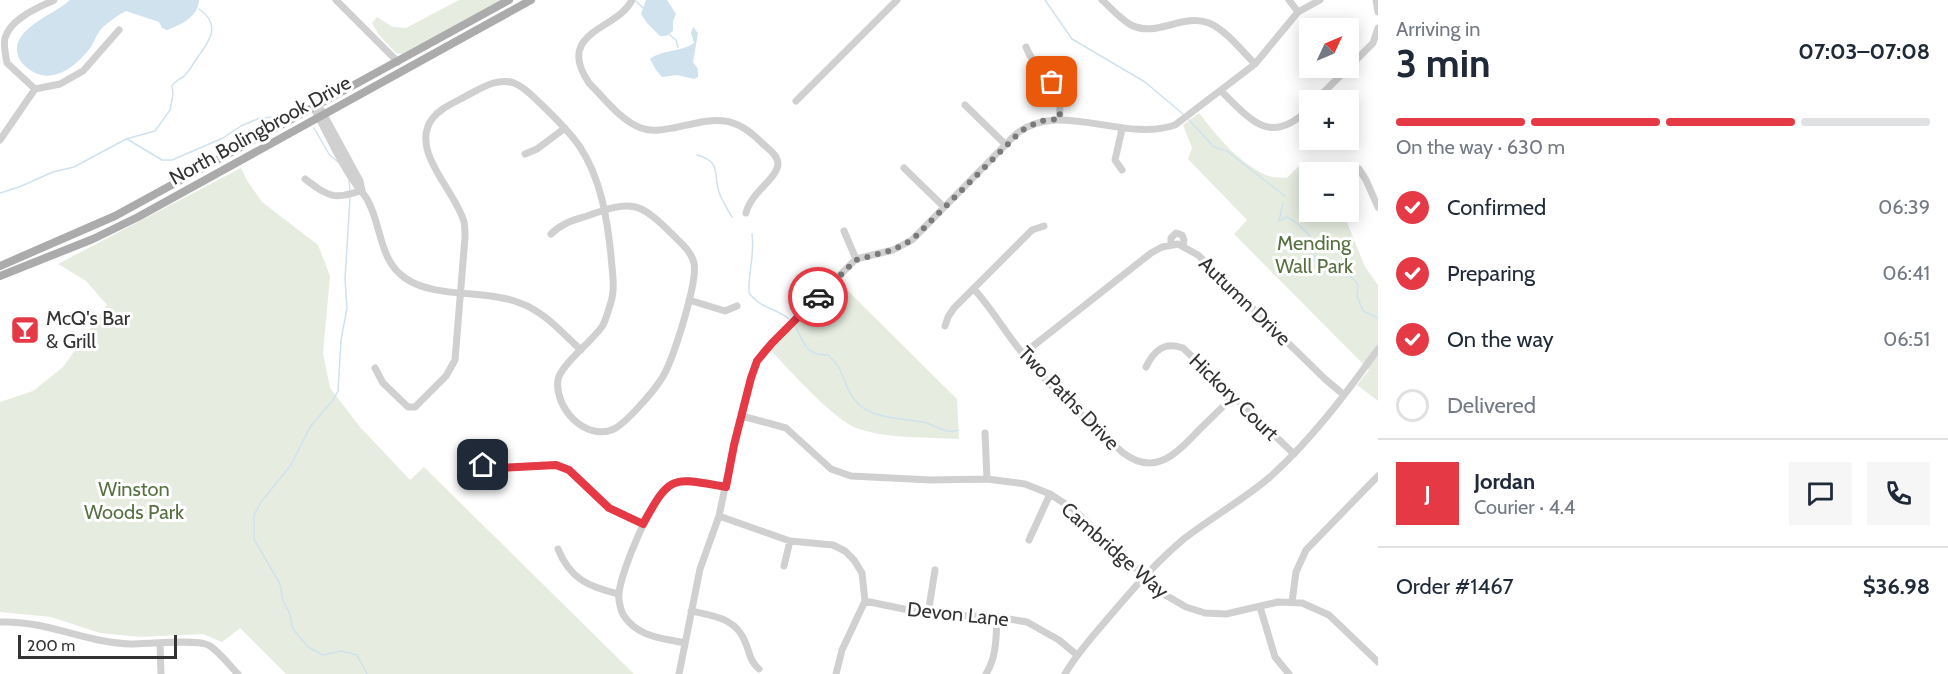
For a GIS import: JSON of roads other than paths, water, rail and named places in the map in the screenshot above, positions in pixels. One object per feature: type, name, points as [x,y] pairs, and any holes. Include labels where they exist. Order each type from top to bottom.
[{"type":"main road","name":"North Bolingbrook Drive","points":[[0,266],[115,216],[509,0]]},
{"type":"main road","name":"North Bolingbrook Drive","points":[[0,276],[93,239],[129,221],[531,0]]},
{"type":"street","points":[[35,89],[7,63],[5,39],[12,27],[22,18],[54,0]]},
{"type":"street","points":[[336,0],[398,62]]},
{"type":"street","points":[[632,0],[623,12],[594,30],[586,38],[580,55],[584,76],[627,121],[642,128],[658,130],[719,120],[736,123],[749,130],[775,155],[778,163],[774,175],[750,201],[746,213]]},
{"type":"street","points":[[796,101],[897,0]]},
{"type":"street","points":[[1102,0],[1122,19],[1148,30],[1194,20],[1208,23],[1220,30],[1255,64]]},
{"type":"street","points":[[1289,0],[1298,12]]},
{"type":"street","points":[[679,674],[702,560],[719,516],[751,378],[761,355],[856,260],[900,248],[919,233],[1016,134],[1031,124],[1060,119],[1122,129],[1160,130],[1174,125],[1255,64],[1298,12],[1320,0]]},
{"type":"street","points":[[1376,0],[1378,12]]},
{"type":"street","points":[[1326,90],[1373,43],[1378,28]]},
{"type":"street","points":[[0,140],[35,89],[60,84],[83,71],[119,30]]},
{"type":"street","points":[[1026,47],[1030,59],[1052,82],[1059,96],[1060,119]]},
{"type":"street","points":[[375,368],[383,383],[391,391],[408,407],[415,407],[446,376],[455,360],[465,237],[463,220],[427,152],[424,136],[431,120],[441,110],[483,87],[498,82],[512,82],[525,88],[565,128],[581,148],[606,209],[614,287],[612,302],[603,325],[558,376],[558,392],[565,410],[585,428],[601,431],[614,429],[642,403],[662,380],[688,300],[694,278],[694,263],[688,250],[653,214],[639,207],[623,205],[606,209],[560,225],[551,234]]},
{"type":"street","points":[[1221,91],[1255,122],[1270,128],[1290,124],[1299,117]]},
{"type":"street","points":[[965,105],[1006,145]]},
{"type":"street","points":[[316,106],[355,184],[362,190],[374,215],[386,256],[400,274],[413,283],[427,288],[497,296],[520,303],[543,315],[581,350]]},
{"type":"street","points":[[525,154],[537,149],[565,128]]},
{"type":"street","points":[[1122,129],[1115,160],[1122,171]]},
{"type":"street","points":[[904,168],[944,207]]},
{"type":"street","points":[[1359,169],[1378,207]]},
{"type":"street","points":[[305,179],[332,196],[347,196],[362,190]]},
{"type":"street","points":[[945,326],[951,312],[1032,230],[1044,226]]},
{"type":"street","points":[[844,231],[856,260]]},
{"type":"street","points":[[1023,354],[1151,253],[1171,245],[1171,238],[1176,233],[1182,235],[1183,246]]},
{"type":"street","name":"Autumn Drive","points":[[1171,245],[1178,244],[1198,255],[1344,395]]},
{"type":"street","name":"Two Paths Drive","points":[[974,289],[1023,354],[1047,381],[1122,452],[1135,461],[1157,462],[1174,456],[1233,395]]},
{"type":"street","points":[[688,300],[725,311],[737,306]]},
{"type":"street","name":"Hickory Court","points":[[1146,367],[1153,354],[1159,349],[1167,345],[1180,346],[1189,352],[1294,454]]},
{"type":"street","points":[[1065,674],[1077,655],[1170,550],[1251,493],[1294,454],[1344,395],[1378,349]]},
{"type":"street","name":"Cambridge Way","points":[[742,416],[786,428],[831,469],[852,476],[931,480],[987,479],[1025,484],[1050,494],[1073,508],[1168,598],[1194,610],[1226,614],[1278,602],[1309,605],[1329,615],[1378,662]]},
{"type":"street","points":[[985,433],[987,479]]},
{"type":"street","points":[[483,465],[499,468],[556,465],[569,470],[609,508],[643,524]]},
{"type":"street","points":[[1292,602],[1296,572],[1306,550],[1378,476]]},
{"type":"street","points":[[685,643],[640,632],[622,615],[619,594],[643,524],[660,493],[672,484],[681,481],[726,487]]},
{"type":"street","points":[[1029,540],[1050,494]]},
{"type":"street","points":[[719,516],[790,541],[833,545],[845,551],[854,561],[862,573],[865,601],[842,650],[836,674]]},
{"type":"street","points":[[784,566],[790,541]]},
{"type":"street","points":[[558,549],[564,564],[580,580],[597,589],[619,594]]},
{"type":"street","points":[[928,614],[935,570]]},
{"type":"street","name":"Devon Lane","points":[[865,601],[928,614],[997,617],[1027,622],[1059,640],[1077,655]]},
{"type":"street","points":[[1260,607],[1275,657],[1289,674]]},
{"type":"street","points":[[691,611],[725,619],[737,627],[745,641],[748,656],[759,669]]},
{"type":"street","points":[[986,674],[992,665],[996,648],[997,617]]},
{"type":"street","points":[[0,622],[24,622],[111,642],[160,644],[196,642],[208,645],[238,674]]},
{"type":"street","points":[[160,644],[161,674]]},
{"type":"water","points":[[70,0],[199,0],[192,16],[167,30],[162,28],[159,22],[126,11],[103,27],[91,47],[77,63],[68,69],[50,76],[31,71],[22,63],[17,52],[18,42],[32,26]]},
{"type":"water","points":[[646,0],[667,0],[676,14],[673,31],[666,36],[660,36],[641,14]]},
{"type":"water","points":[[693,27],[698,33],[693,62],[698,69],[698,77],[694,79],[677,75],[662,77],[650,59],[694,43],[691,33]]},
{"type":"waterway","points":[[1045,0],[1072,39],[1145,82],[1183,114]]},
{"type":"waterway","points":[[636,1],[644,9]]},
{"type":"waterway","points":[[0,193],[53,172],[74,167],[126,139],[155,131],[170,110],[172,86],[187,73],[210,39],[212,32],[210,20],[199,9]]},
{"type":"waterway","points":[[669,34],[676,40],[678,47]]},
{"type":"waterway","points":[[127,139],[162,160],[172,160],[223,138],[241,126],[260,118],[274,117]]},
{"type":"waterway","points":[[1189,120],[1214,147],[1227,151],[1285,196]]},
{"type":"waterway","points":[[314,128],[329,154],[339,163]]},
{"type":"waterway","points":[[697,155],[710,161],[713,165],[719,192],[732,217]]},
{"type":"waterway","points":[[349,180],[350,190]]},
{"type":"waterway","points":[[350,198],[345,279],[347,308],[341,340],[338,391],[310,427],[291,465],[261,502],[254,515],[254,539],[280,584],[283,601],[290,614],[293,629],[308,647],[323,655],[341,651],[357,655],[367,674]]},
{"type":"waterway","points":[[1283,203],[1279,221],[1287,217],[1315,242],[1316,266],[1323,271],[1351,277],[1358,285],[1357,296],[1363,311],[1378,318]]},
{"type":"waterway","points":[[752,234],[749,293],[759,303],[789,319]]},
{"type":"waterway","points":[[795,326],[806,347],[814,353],[828,355],[836,363],[853,398],[860,406],[878,415],[927,423],[949,431],[958,430]]},
{"type":"place","name":"McQ's Bar & Grill","points":[[25,330]]},
{"type":"park label","name":"Mending Wall Park","points":[[1314,254]]},
{"type":"park label","name":"Winston Woods Park","points":[[134,500]]}]
